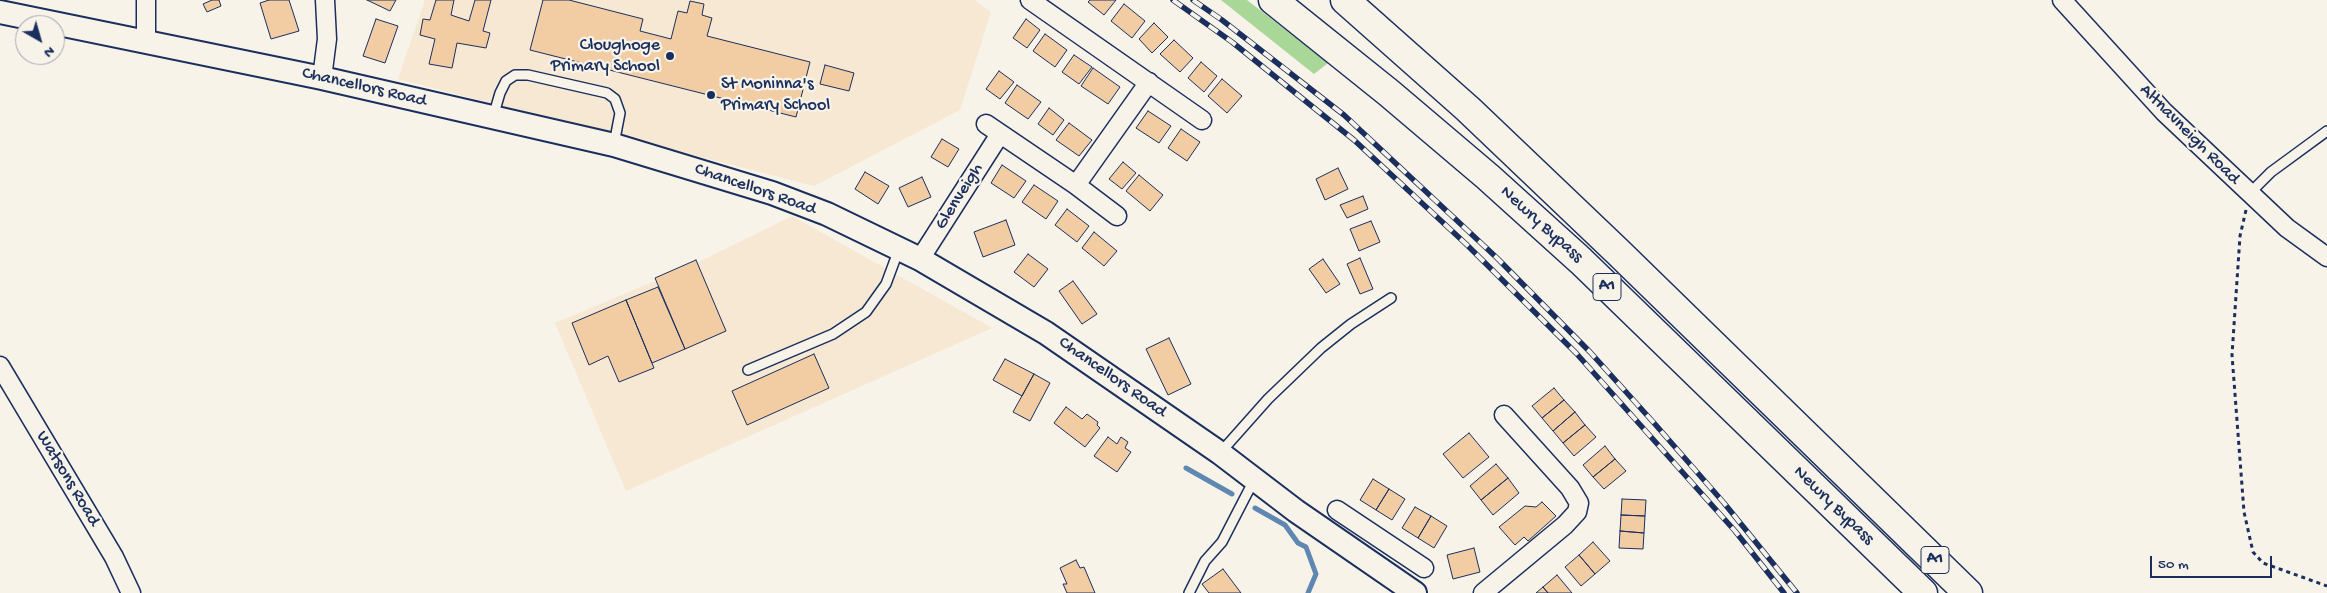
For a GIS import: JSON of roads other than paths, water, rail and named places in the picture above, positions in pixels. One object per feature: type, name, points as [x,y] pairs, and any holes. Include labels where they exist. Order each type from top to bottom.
[{"type":"highway","name":"Newry Bypass","points":[[1273,0],[1389,93],[1488,177],[1545,229],[1923,593]]},
{"type":"highway","name":"Newry Bypass","points":[[1345,0],[1482,122],[1968,593]]},
{"type":"street","points":[[146,0],[146,40]]},
{"type":"street","points":[[322,78],[327,39],[325,0]]},
{"type":"street","points":[[1030,0],[1202,120]]},
{"type":"street","name":"Altnavneigh Road","points":[[2062,0],[2164,112],[2287,228],[2327,257]]},
{"type":"street","name":"Chancellors Road","points":[[0,12],[146,40],[322,78],[614,145],[772,193],[827,214],[920,259],[1046,333],[1415,593]]},
{"type":"street","points":[[1076,186],[1149,82]]},
{"type":"street","name":"Glenveigh","points":[[920,259],[993,129],[1117,216]]},
{"type":"street","name":"Watsons Road","points":[[0,366],[114,557],[131,593]]},
{"type":"street","points":[[1483,593],[1564,525],[1577,512],[1579,503],[1570,488],[1504,415]]},
{"type":"street","points":[[1337,510],[1424,568]]},
{"type":"street","points":[[1370,563],[1384,542]]},
{"type":"lane","points":[[493,117],[500,93],[506,81],[515,75],[537,77],[607,93],[615,99],[620,113],[614,145]]},
{"type":"lane","points":[[2249,194],[2271,172],[2327,131]]},
{"type":"lane","points":[[748,370],[833,334],[866,312],[886,284],[899,249]]},
{"type":"lane","points":[[1220,454],[1268,399],[1321,348],[1350,324],[1391,298]]},
{"type":"lane","points":[[1189,593],[1205,561],[1222,542],[1254,480]]},
{"type":"waterway","points":[[1186,468],[1232,494]]},
{"type":"waterway","points":[[1255,508],[1285,525],[1298,543],[1306,547],[1316,574],[1308,593]]},
{"type":"railway","points":[[1173,0],[1232,42],[1354,140],[1466,244],[1576,353],[1735,531],[1784,593]]},
{"type":"railway","points":[[1193,0],[1222,20],[1344,115],[1497,258],[1590,352],[1654,423],[1724,503],[1797,593]]},
{"type":"place","name":"Cloughoge Primary School","points":[[670,56]]},
{"type":"place","name":"St Moninna's Primary School","points":[[711,95]]}]
